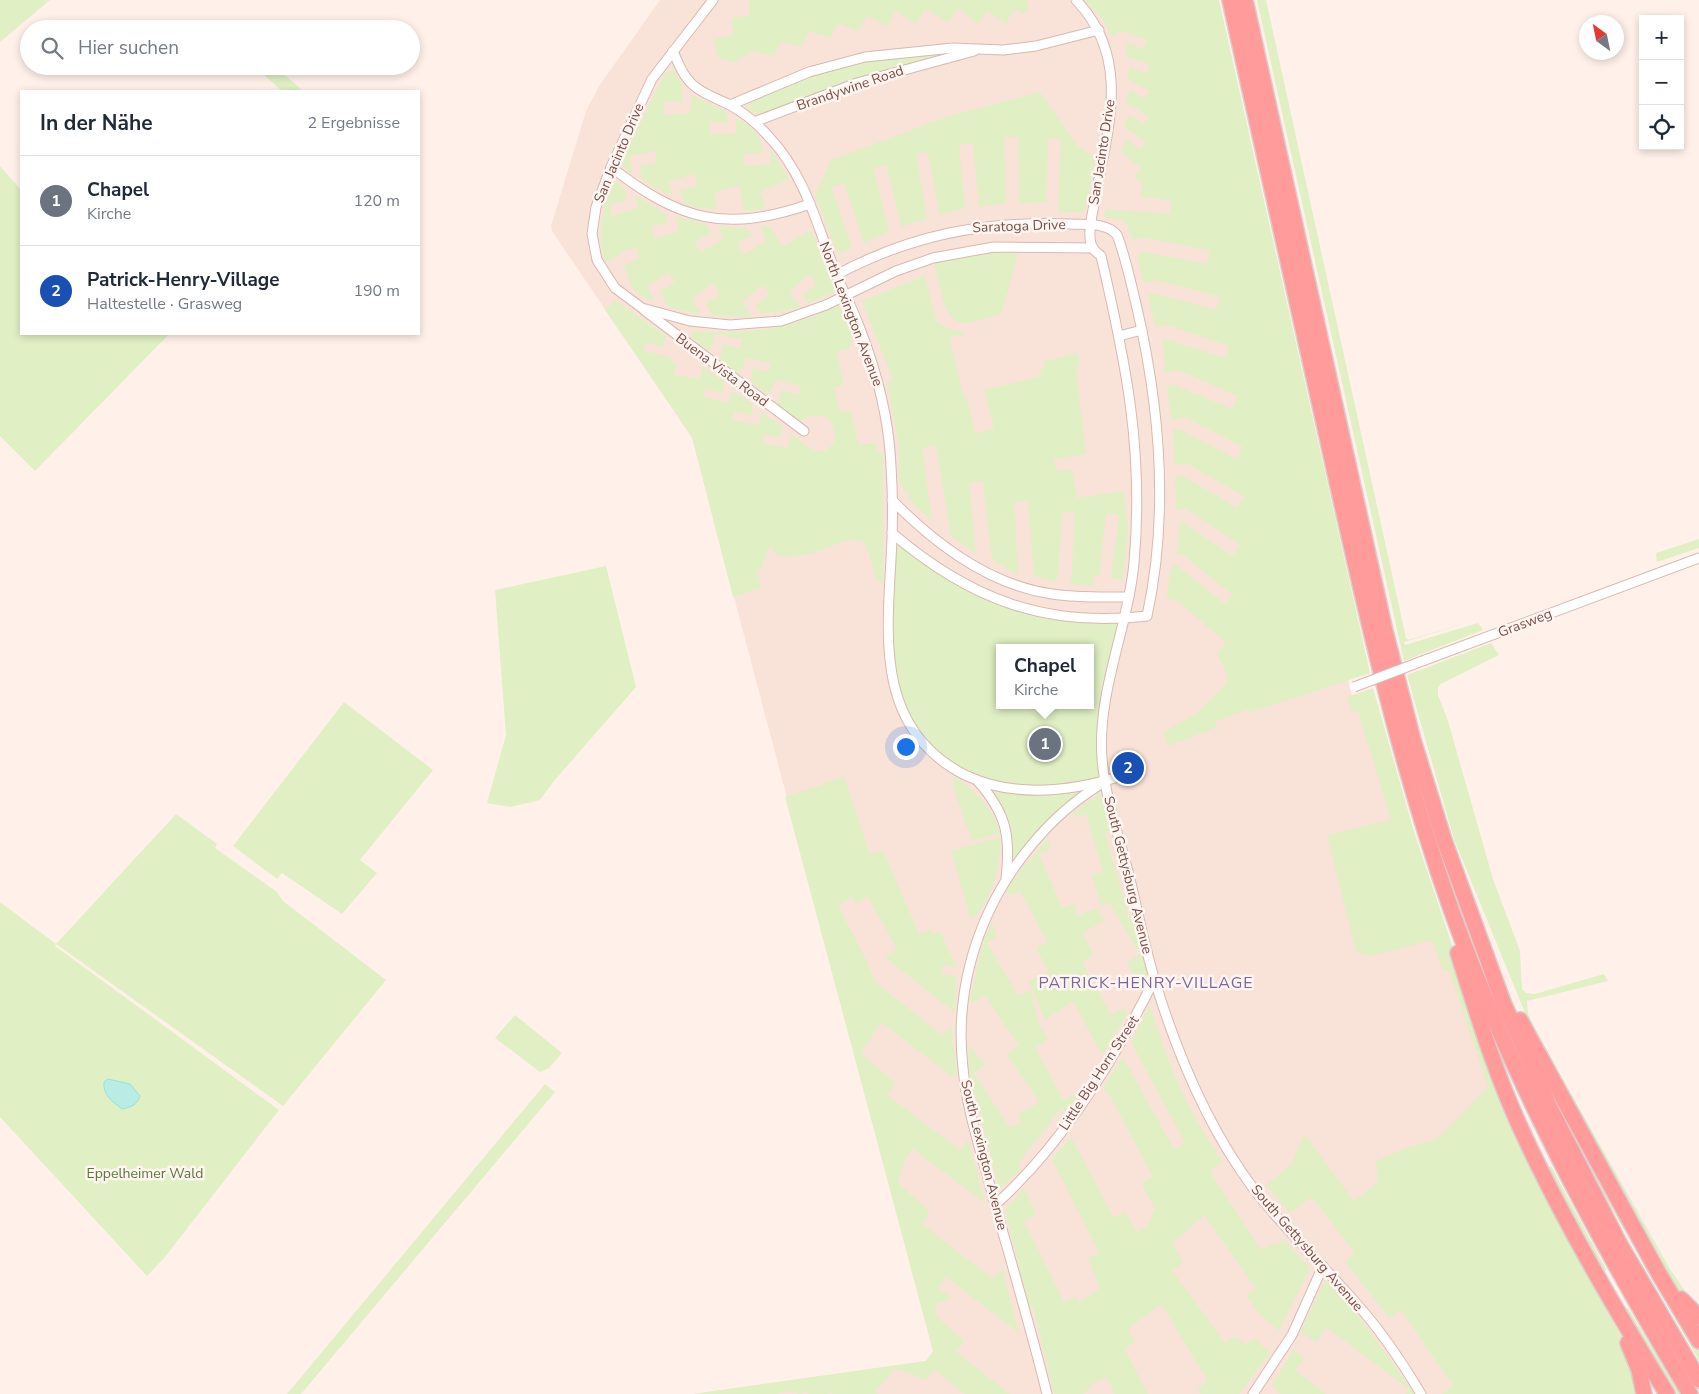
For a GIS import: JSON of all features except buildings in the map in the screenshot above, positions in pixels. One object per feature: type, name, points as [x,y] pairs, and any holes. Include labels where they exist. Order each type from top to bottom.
[{"type":"highway","points":[[1230,0],[1374,648],[1408,777],[1452,913],[1489,1008],[1534,1110],[1613,1262],[1690,1394]]},
{"type":"highway","points":[[1246,0],[1400,693],[1444,840],[1474,927],[1503,1002],[1548,1104],[1588,1186],[1640,1281],[1699,1380]]},
{"type":"highway","points":[[1452,913],[1453,938],[1479,1019],[1527,1141],[1558,1203],[1618,1313],[1667,1394]]},
{"type":"highway","points":[[1474,927],[1493,958],[1509,999],[1532,1042],[1659,1274],[1699,1341]]},
{"type":"highway","points":[[1659,1274],[1672,1284],[1682,1301],[1699,1316]]},
{"type":"highway","points":[[1618,1313],[1639,1370],[1644,1394]]},
{"type":"street","name":"San Jacinto Drive","points":[[713,0],[652,79],[611,167],[596,207],[593,222],[593,246],[597,260],[608,280],[642,308],[690,321],[730,325],[754,325],[781,321],[805,314],[846,295]]},
{"type":"street","name":"San Jacinto Drive","points":[[1076,0],[1088,12],[1099,30],[1109,58],[1111,100],[1091,225],[1093,248]]},
{"type":"street","name":"Brandywine Road","points":[[730,105],[808,72],[865,57],[953,48],[1003,50],[1036,46],[1099,30]]},
{"type":"street","name":"Brandywine Road","points":[[754,122],[857,83],[916,66],[961,56],[976,50]]},
{"type":"street","name":"North Lexington Avenue","points":[[673,51],[680,68],[694,87],[730,105],[754,122],[788,159],[802,183],[836,275],[846,295],[878,378],[889,433],[892,500],[888,646],[895,687],[903,715],[920,740],[931,751],[957,770],[977,780],[1003,787],[1033,790],[1071,788],[1105,782]]},
{"type":"street","points":[[611,167],[642,191],[660,202],[706,218],[752,220],[780,214],[810,204]]},
{"type":"street","name":"Saratoga Drive","points":[[836,275],[864,260],[899,246],[959,229],[1038,223],[1091,225],[1108,228],[1117,235],[1142,330]]},
{"type":"street","name":"Saratoga Drive","points":[[846,295],[896,271],[933,258],[964,251],[1020,246],[1093,248]]},
{"type":"street","name":"South Gettysburg Avenue","points":[[1093,248],[1101,256],[1120,336],[1133,413],[1138,502],[1134,564],[1129,598],[1107,691],[1102,726],[1102,760],[1105,782],[1154,980],[1194,1088],[1230,1155],[1266,1204],[1359,1306],[1391,1348],[1421,1394]]},
{"type":"street","name":"Buena Vista Road","points":[[642,308],[804,432]]},
{"type":"street","points":[[892,533],[952,578],[1009,605],[1051,616],[1125,619],[1147,616],[1156,559],[1160,498],[1159,448],[1155,406],[1142,330],[1120,336]]},
{"type":"street","points":[[892,500],[916,524],[948,550],[1017,586],[1043,593],[1071,596],[1129,598]]},
{"type":"street","name":"Grasweg","points":[[1352,688],[1699,558]]},
{"type":"street","points":[[1105,782],[1125,775]]},
{"type":"street","name":"North Lexington Avenue","points":[[977,780],[993,799],[1008,834],[1009,856],[1006,879]]},
{"type":"street","name":"South Lexington Avenue","points":[[1046,1394],[966,1089],[962,1067],[964,989],[977,940],[993,901],[1006,879],[1030,847],[1057,817],[1086,793],[1105,782]]},
{"type":"street","name":"Little Big Horn Street","points":[[996,1205],[1057,1138],[1083,1104],[1139,1011],[1154,980]]},
{"type":"street","points":[[1253,1394],[1292,1335],[1323,1266]]},
{"type":"shaded area","points":[[660,0],[1215,0],[1356,675],[1348,681],[1354,701],[1373,710],[1473,1026],[1636,1394],[693,1394],[926,1361],[933,1351],[692,438],[552,231],[551,226],[586,111],[599,86]]},
{"type":"green space","points":[[0,0],[50,0],[26,20],[20,20],[20,25],[0,42]]},
{"type":"green space","points":[[749,0],[1027,0],[1028,9],[1023,14],[1014,9],[1006,24],[987,10],[978,24],[958,8],[948,22],[925,9],[916,24],[896,11],[887,26],[867,16],[858,31],[838,23],[830,38],[809,31],[801,47],[781,41],[774,56],[753,51],[734,63],[717,56],[714,39],[733,35],[732,18],[749,16]]},
{"type":"green space","points":[[1085,0],[1219,0],[1370,673],[1251,712],[1249,709],[1215,722],[1217,727],[1168,746],[1164,732],[1197,713],[1227,683],[1226,672],[1217,653],[1226,643],[1178,601],[1167,598],[1170,570],[1175,564],[1225,604],[1233,595],[1183,555],[1177,553],[1180,520],[1232,556],[1240,545],[1187,509],[1176,510],[1175,477],[1181,475],[1237,508],[1244,496],[1188,464],[1175,464],[1173,430],[1179,429],[1236,459],[1243,447],[1185,417],[1171,420],[1167,387],[1172,384],[1232,409],[1238,396],[1178,370],[1165,373],[1163,338],[1224,358],[1229,346],[1168,325],[1155,326],[1148,295],[1154,293],[1216,310],[1220,297],[1158,280],[1144,283],[1137,255],[1144,252],[1207,264],[1210,250],[1146,238],[1133,240],[1126,223],[1118,219],[1105,218],[1105,209],[1170,214],[1171,200],[1140,197],[1142,186],[1135,176],[1141,168],[1121,152],[1126,138],[1139,149],[1146,142],[1124,127],[1129,115],[1143,124],[1149,116],[1126,103],[1130,90],[1145,99],[1150,91],[1127,79],[1130,67],[1146,74],[1150,65],[1126,56],[1127,42],[1143,49],[1147,40],[1122,31],[1111,37],[1103,20]]},
{"type":"green space","points":[[1257,0],[1266,0],[1406,638],[1408,640],[1476,620],[1404,642],[1405,645],[1478,623],[1483,630],[1404,661]]},
{"type":"green space","points":[[960,51],[921,60],[838,85],[770,112],[752,113],[748,109],[751,99],[811,74],[864,61]]},
{"type":"green space","points":[[672,69],[682,83],[682,102],[664,102],[664,115],[690,113],[692,95],[726,111],[728,122],[710,122],[710,135],[736,133],[736,120],[739,119],[756,133],[762,147],[762,153],[744,153],[744,166],[770,164],[771,150],[789,179],[760,192],[764,205],[763,209],[744,212],[739,185],[714,193],[716,210],[686,206],[680,190],[697,186],[695,174],[669,181],[672,194],[667,194],[642,180],[640,165],[657,164],[656,151],[630,156],[632,174],[622,165],[621,161],[664,75]]},
{"type":"green space","points":[[264,75],[285,75],[302,90],[281,90]]},
{"type":"green space","points":[[1040,92],[1077,146],[1095,157],[1085,212],[1058,212],[1061,138],[1048,138],[1046,202],[1019,203],[1018,137],[1004,137],[1006,203],[979,207],[973,143],[959,145],[965,208],[940,215],[928,152],[916,154],[927,218],[902,227],[886,165],[873,168],[889,231],[864,243],[844,183],[831,187],[852,247],[838,254],[815,196],[831,160],[949,116]]},
{"type":"green space","points":[[0,166],[20,189],[20,335],[168,335],[35,471],[0,436]]},
{"type":"green space","points":[[618,182],[625,190],[627,200],[610,204],[612,216],[638,208],[635,195],[664,213],[668,222],[651,226],[654,239],[679,231],[676,217],[706,224],[711,234],[695,241],[700,252],[723,240],[719,226],[745,228],[753,235],[737,243],[743,255],[766,241],[761,226],[770,226],[783,247],[811,230],[836,292],[808,304],[803,295],[816,284],[809,274],[789,292],[801,308],[762,314],[755,305],[770,295],[763,285],[742,301],[752,317],[713,315],[705,304],[720,294],[713,283],[692,299],[701,315],[668,307],[660,291],[675,283],[669,272],[647,286],[655,302],[641,296],[633,289],[624,265],[640,258],[636,247],[619,252],[620,255],[605,262],[601,242],[603,216],[610,188],[613,183]]},
{"type":"green space","points":[[1020,246],[1002,311],[998,315],[973,322],[963,323],[953,319],[945,304],[933,258]]},
{"type":"green space","points":[[925,276],[936,321],[949,329],[963,332],[963,335],[949,338],[964,398],[967,398],[975,434],[994,429],[984,390],[1041,376],[1040,370],[1045,368],[1043,362],[1076,353],[1080,358],[1076,373],[1086,454],[1054,459],[1056,471],[1072,469],[1077,498],[1117,492],[1124,493],[1128,530],[1123,580],[1111,578],[1119,515],[1106,513],[1099,576],[1093,576],[1093,586],[1071,584],[1075,513],[1062,512],[1058,576],[1054,582],[1034,576],[1028,501],[1014,502],[1018,574],[992,560],[983,481],[969,483],[976,554],[951,536],[936,446],[922,448],[932,521],[914,504],[899,482],[898,441],[887,383],[893,380],[862,301]]},
{"type":"green space","points":[[615,300],[666,336],[663,347],[647,342],[643,351],[669,357],[676,365],[674,375],[699,379],[703,367],[725,381],[722,393],[706,388],[703,397],[728,403],[732,391],[753,404],[752,416],[735,411],[733,420],[758,425],[762,413],[783,426],[780,438],[764,434],[761,443],[787,448],[792,434],[816,451],[825,451],[834,443],[833,427],[830,421],[821,416],[815,416],[800,421],[777,404],[782,390],[798,395],[801,386],[776,380],[768,396],[751,381],[752,368],[769,372],[771,363],[746,358],[742,370],[736,373],[720,360],[723,344],[739,349],[742,339],[716,334],[710,351],[696,342],[691,334],[692,331],[734,332],[769,329],[803,320],[839,305],[853,332],[850,348],[836,352],[844,385],[834,387],[840,412],[850,410],[859,445],[877,443],[877,451],[883,453],[883,582],[878,582],[864,541],[851,539],[807,555],[778,556],[770,546],[761,569],[756,571],[762,587],[733,597],[692,437],[605,310]]},
{"type":"green space","points":[[892,533],[929,562],[1009,605],[1125,619],[1104,707],[1105,782],[1057,817],[1006,879],[1008,835],[985,789],[957,770],[911,728],[890,665]]},
{"type":"green space","points":[[1699,539],[1699,548],[1657,562],[1656,553]]},
{"type":"green space","points":[[606,566],[636,687],[554,781],[540,800],[510,807],[487,803],[506,735],[495,590]]},
{"type":"green space","points":[[1491,643],[1499,655],[1441,684],[1438,687],[1438,695],[1448,721],[1493,879],[1520,951],[1522,989],[1526,993],[1535,994],[1604,974],[1608,981],[1527,1001],[1528,1014],[1670,1269],[1687,1294],[1699,1306],[1699,1313],[1685,1300],[1666,1270],[1530,1025],[1454,839],[1407,675]]},
{"type":"green space","points":[[1373,688],[1414,832],[1459,966],[1569,1240],[1623,1340],[1640,1394],[1442,1394],[1453,1386],[1401,1310],[1389,1318],[1345,1261],[1355,1253],[1312,1197],[1290,1213],[1266,1185],[1291,1165],[1304,1134],[1354,1201],[1378,1182],[1376,1161],[1409,1147],[1437,1139],[1488,1087],[1449,971],[1442,969],[1432,940],[1370,956],[1356,951],[1327,835],[1391,820],[1358,711],[1352,712],[1347,697]]},
{"type":"green space","points":[[344,702],[433,770],[360,860],[377,873],[342,914],[282,873],[277,879],[233,846]]},
{"type":"green space","points":[[954,776],[969,788],[988,808],[1000,833],[972,841],[953,786]]},
{"type":"green space","points":[[844,777],[870,854],[883,850],[919,934],[931,929],[933,934],[941,932],[951,956],[959,968],[944,964],[941,973],[956,978],[955,1013],[885,957],[897,949],[868,897],[856,903],[852,897],[838,906],[867,961],[874,981],[942,1035],[951,1025],[957,1073],[954,1078],[881,1022],[861,1053],[895,1083],[887,1095],[960,1150],[968,1140],[985,1203],[913,1149],[905,1159],[898,1183],[930,1212],[922,1224],[993,1279],[1002,1268],[1019,1333],[946,1277],[938,1288],[952,1298],[938,1303],[935,1308],[937,1317],[964,1341],[956,1352],[1010,1394],[965,1394],[934,1369],[925,1380],[895,1368],[875,1392],[878,1394],[833,1394],[830,1392],[828,1394],[810,1394],[805,1391],[801,1394],[787,1391],[776,1394],[693,1394],[926,1361],[933,1351],[785,797]]},
{"type":"green space","points":[[1100,793],[1112,830],[1105,832],[1129,919],[1134,918],[1148,975],[1141,987],[1127,963],[1140,954],[1109,902],[1101,906],[1092,875],[1103,872],[1086,814],[1074,817],[1075,811]]},
{"type":"green space","points":[[176,814],[217,844],[215,848],[277,892],[283,901],[386,980],[283,1106],[56,944]]},
{"type":"green space","points":[[1001,837],[994,882],[979,912],[971,920],[951,851]]},
{"type":"green space","points":[[1048,838],[1050,849],[1039,854],[1062,908],[1074,903],[1078,916],[1097,908],[1104,921],[1082,933],[1094,955],[1082,962],[1111,1015],[1124,1008],[1127,1015],[1102,1055],[1073,1001],[1045,1020],[1029,981],[1049,972],[1036,948],[1047,942],[1020,891],[1009,896],[1006,889]]},
{"type":"green space","name":"Eppelheimer Wald","points":[[0,902],[56,944],[55,946],[279,1110],[165,1257],[147,1276],[0,1117]]},
{"type":"green space","points":[[992,923],[997,937],[987,943],[1018,996],[1031,990],[1038,1022],[1048,1040],[1035,1047],[1063,1100],[1076,1094],[1077,1098],[1066,1111],[1061,1109],[1018,1164],[1021,1169],[999,1190],[968,1066],[969,1045],[985,1065],[974,1073],[1010,1128],[1021,1121],[1018,1115],[1039,1102],[1007,1054],[1019,1045],[984,995],[972,1003],[970,999],[983,942]]},
{"type":"green space","points":[[1150,1005],[1171,1067],[1199,1124],[1223,1162],[1210,1170],[1212,1175],[1261,1250],[1273,1243],[1275,1246],[1284,1239],[1310,1268],[1279,1331],[1258,1312],[1246,1296],[1256,1288],[1204,1215],[1172,1244],[1183,1262],[1172,1270],[1225,1343],[1235,1336],[1246,1345],[1253,1338],[1271,1353],[1239,1394],[1201,1394],[1198,1388],[1208,1381],[1161,1304],[1128,1329],[1135,1342],[1124,1348],[1148,1394],[1114,1394],[1107,1377],[1095,1382],[1083,1394],[1054,1394],[1033,1307],[1029,1307],[1005,1210],[1024,1188],[1036,1214],[1024,1221],[1064,1302],[1076,1297],[1080,1302],[1100,1288],[1088,1258],[1099,1252],[1052,1159],[1071,1137],[1114,1218],[1125,1212],[1136,1232],[1147,1226],[1155,1209],[1141,1183],[1153,1177],[1110,1096],[1103,1087],[1123,1058],[1174,1149],[1185,1143],[1131,1042]]},
{"type":"green space","points":[[515,1015],[562,1053],[549,1068],[540,1072],[495,1038]]},
{"type":"green space","points":[[545,1084],[555,1092],[301,1394],[287,1394]]},
{"type":"green space","points":[[1516,1101],[1547,1168],[1551,1166],[1606,1269],[1604,1274],[1534,1147]]},
{"type":"green space","points":[[1605,1183],[1699,1348],[1699,1360],[1598,1184]]},
{"type":"green space","points":[[1325,1280],[1355,1311],[1415,1394],[1405,1394],[1409,1389],[1326,1327],[1316,1342],[1301,1331]]},
{"type":"green space","points":[[1628,1308],[1680,1394],[1671,1394],[1624,1309]]},
{"type":"green space","points":[[1294,1349],[1304,1359],[1295,1370],[1326,1394],[1280,1394],[1272,1385]]},
{"type":"water","points":[[108,1079],[130,1084],[140,1096],[136,1104],[122,1109],[112,1101],[104,1087],[104,1082]]},
{"type":"place","name":"Chapel","points":[[1045,744]]},
{"type":"place","name":"Patrick-Henry-Village","points":[[1128,768]]},
{"type":"district","name":"PATRICK-HENRY-VILLAGE","points":[[1146,983]]}]
